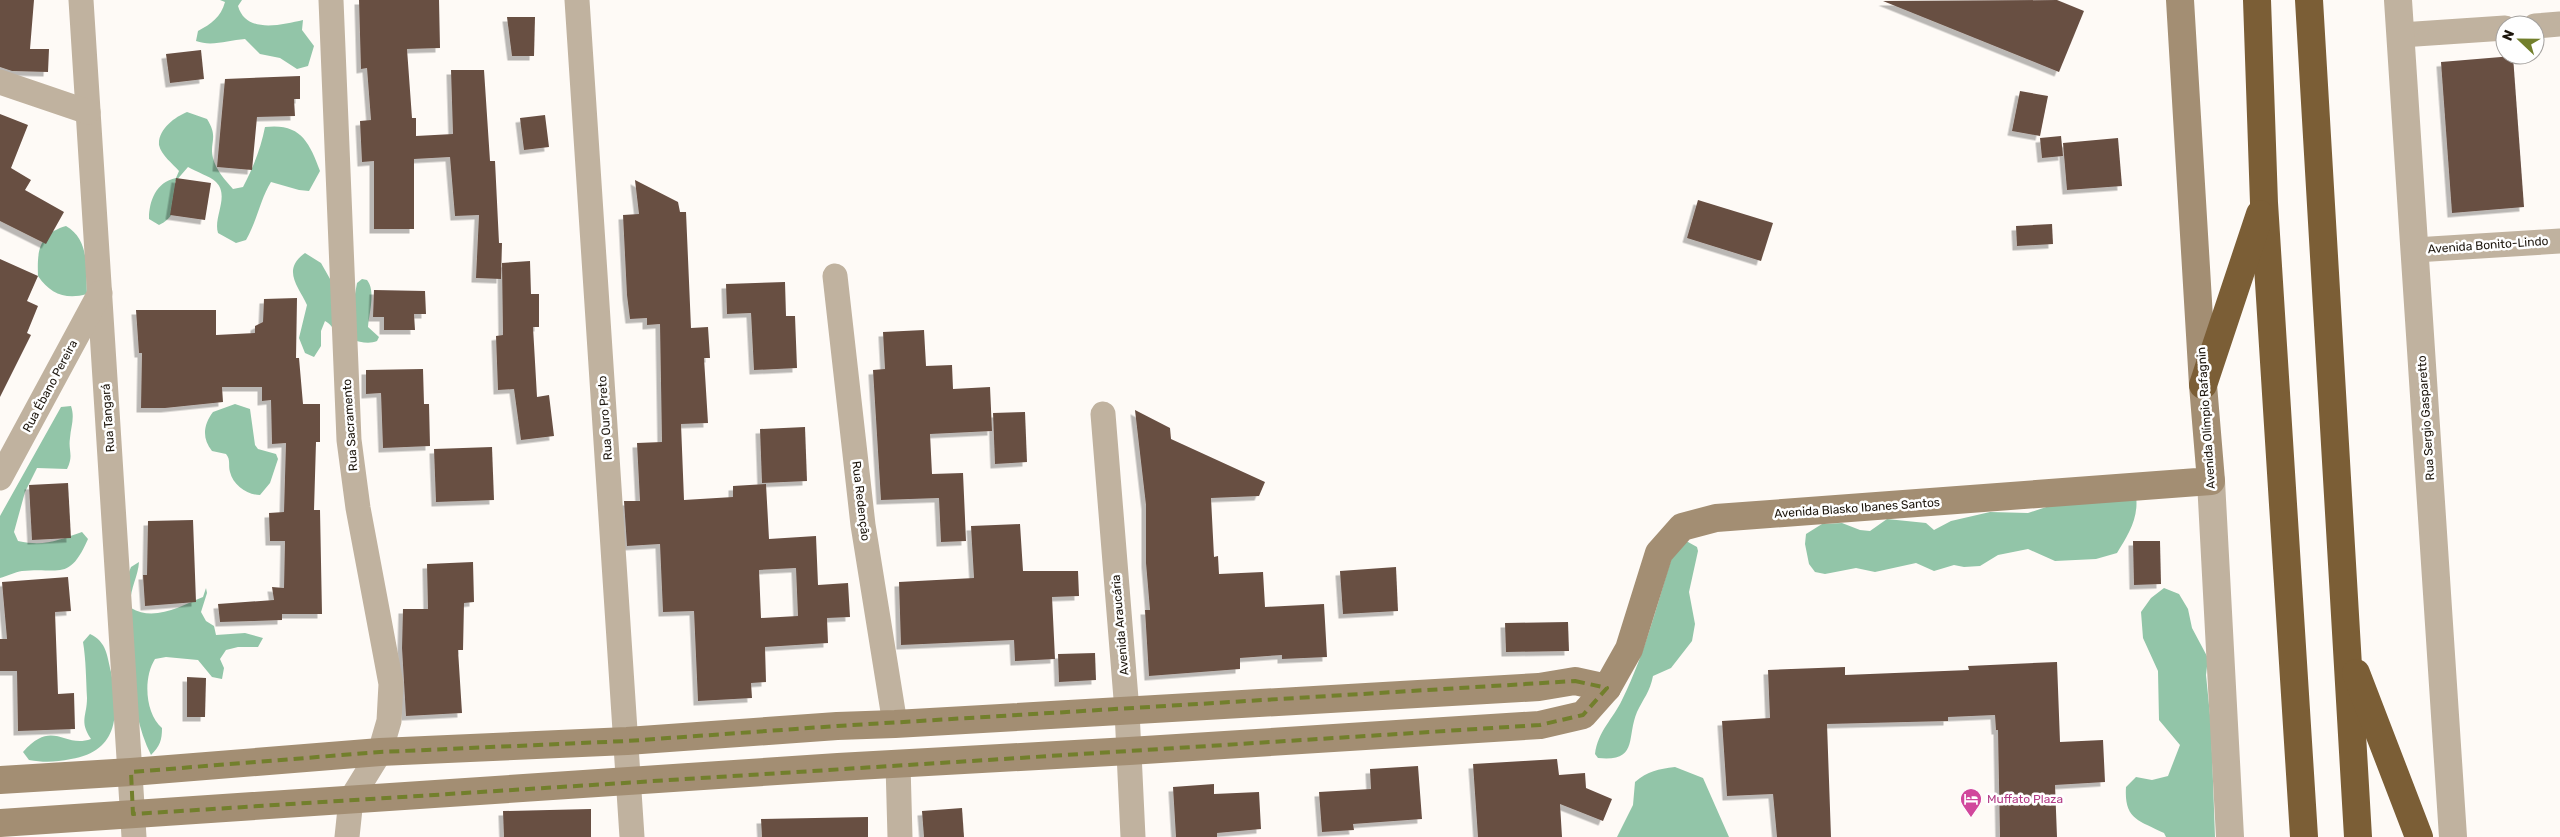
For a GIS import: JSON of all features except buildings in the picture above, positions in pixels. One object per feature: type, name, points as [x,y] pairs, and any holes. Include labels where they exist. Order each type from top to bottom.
[{"type":"highway","points":[[2257,0],[2264,203],[2304,837]]},
{"type":"highway","points":[[2309,0],[2358,837]]},
{"type":"highway","points":[[2202,385],[2264,203]]},
{"type":"highway","points":[[2347,648],[2419,837]]},
{"type":"main road","name":"Avenida Olímpio Rafagnin","points":[[2180,0],[2202,385],[2211,481]]},
{"type":"main road","name":"Avenida Blasko Ibanes Santos","points":[[0,823],[133,825],[351,799],[838,767],[1540,725],[1583,715],[1607,688],[1629,650],[1659,553],[1682,527],[1716,518],[2211,481]]},
{"type":"main road","points":[[0,780],[131,772],[380,752],[627,741],[837,726],[1540,687],[1575,682],[1607,688]]},
{"type":"main road","points":[[837,726],[838,767]]},
{"type":"street","name":"Rua Tangará","points":[[81,0],[133,825]]},
{"type":"street","name":"Rua Sacramento","points":[[332,0],[349,440],[358,508],[391,684],[389,721],[380,752],[351,799],[347,837]]},
{"type":"street","name":"Rua Ouro Preto","points":[[576,0],[630,781],[632,837]]},
{"type":"street","name":"Rua Sergio Gasparetto","points":[[2398,0],[2453,837]]},
{"type":"street","points":[[2545,25],[2560,24]]},
{"type":"street","points":[[2401,35],[2495,29]]},
{"type":"street","points":[[0,82],[88,112]]},
{"type":"street","name":"Avenida Bonito-Lindo","points":[[2415,250],[2560,241]]},
{"type":"street","name":"Rua Redenção","points":[[835,276],[864,525],[895,724]]},
{"type":"street","name":"Rua Ébano Pereira","points":[[0,478],[100,293]]},
{"type":"street","name":"Avenida Araucária","points":[[1104,414],[1127,711],[1133,837]]},
{"type":"street","name":"Avenida Olímpio Rafagnin","points":[[2211,481],[2230,837]]},
{"type":"street","points":[[898,764],[900,837]]},
{"type":"highlighted area","points":[[1575,681],[1607,688],[1583,715],[1540,725],[133,814],[131,772],[380,752],[627,741],[837,726]]},
{"type":"green space","points":[[220,0],[242,0],[238,6],[242,15],[248,21],[256,24],[275,25],[303,20],[302,30],[314,46],[308,66],[297,69],[280,58],[260,54],[245,39],[214,43],[196,41],[198,31],[211,23],[221,12],[225,2]]},
{"type":"green space","points":[[187,112],[207,119],[211,125],[214,162],[221,175],[233,189],[243,187],[256,158],[265,127],[287,128],[302,136],[312,151],[320,171],[309,191],[271,182],[246,240],[236,243],[218,233],[217,227],[222,194],[220,188],[216,182],[207,176],[188,167],[175,182],[176,202],[173,212],[170,217],[159,225],[149,219],[152,199],[163,184],[176,178],[179,171],[162,152],[159,139],[168,124]]},
{"type":"green space","points":[[66,226],[79,239],[85,256],[87,294],[79,296],[59,294],[48,287],[38,276],[39,251],[45,238],[57,229]]},
{"type":"green space","points":[[305,253],[321,263],[338,293],[355,294],[357,283],[362,279],[367,280],[372,296],[368,327],[379,337],[377,341],[368,343],[351,339],[337,332],[325,321],[321,331],[321,346],[314,357],[305,353],[299,338],[307,305],[294,279],[293,272],[298,259]]},
{"type":"green space","points":[[235,404],[250,409],[255,445],[258,449],[276,454],[278,459],[270,483],[260,495],[250,493],[237,485],[229,469],[226,454],[212,451],[205,437],[207,422],[213,412]]},
{"type":"green space","points":[[71,406],[73,418],[67,469],[37,468],[25,492],[14,532],[18,541],[28,543],[51,542],[82,532],[88,539],[75,562],[69,567],[62,570],[22,571],[0,578],[0,516],[61,407]]},
{"type":"green space","points":[[2083,495],[2136,496],[2134,519],[2129,533],[2117,553],[2096,559],[2055,561],[2028,549],[1998,555],[1980,566],[1964,567],[1954,565],[1934,571],[1916,563],[1875,572],[1856,568],[1825,574],[1815,572],[1809,564],[1805,544],[1806,534],[1822,524],[1842,523],[1860,530],[1870,531],[1887,519],[1926,523],[1934,530],[1951,521],[1990,512],[2028,513]]},
{"type":"green space","points":[[1683,542],[1688,542],[1697,547],[1698,551],[1689,592],[1695,624],[1692,641],[1671,668],[1653,676],[1648,691],[1637,712],[1629,746],[1625,752],[1620,756],[1611,758],[1598,758],[1595,754],[1599,739],[1631,682],[1652,624],[1675,547]]},
{"type":"green space","points":[[139,562],[131,596],[131,608],[149,613],[167,611],[203,597],[206,588],[207,593],[201,612],[206,621],[214,626],[216,635],[245,633],[263,638],[258,647],[238,647],[226,650],[220,659],[224,668],[222,679],[212,677],[198,660],[166,657],[155,659],[147,685],[149,705],[156,722],[162,728],[162,732],[158,746],[151,755],[137,714],[129,644],[127,577],[131,567]]},
{"type":"green space","points":[[2164,588],[2179,594],[2188,609],[2192,628],[2208,658],[2206,675],[2211,725],[2215,837],[2166,837],[2164,833],[2134,817],[2127,806],[2126,787],[2136,777],[2152,780],[2168,776],[2180,745],[2159,720],[2158,671],[2143,638],[2141,612],[2151,598]]},
{"type":"green space","points":[[90,634],[96,637],[103,645],[114,687],[115,715],[107,739],[99,748],[87,755],[55,761],[40,762],[29,760],[23,752],[33,742],[42,737],[58,736],[82,741],[91,739],[84,723],[87,698],[83,642]]},
{"type":"green space","points":[[1675,767],[1703,778],[1729,837],[1617,837],[1633,805],[1635,782],[1644,775],[1654,771]]},
{"type":"place","name":"Muffato Plaza","points":[[1971,818]]}]
